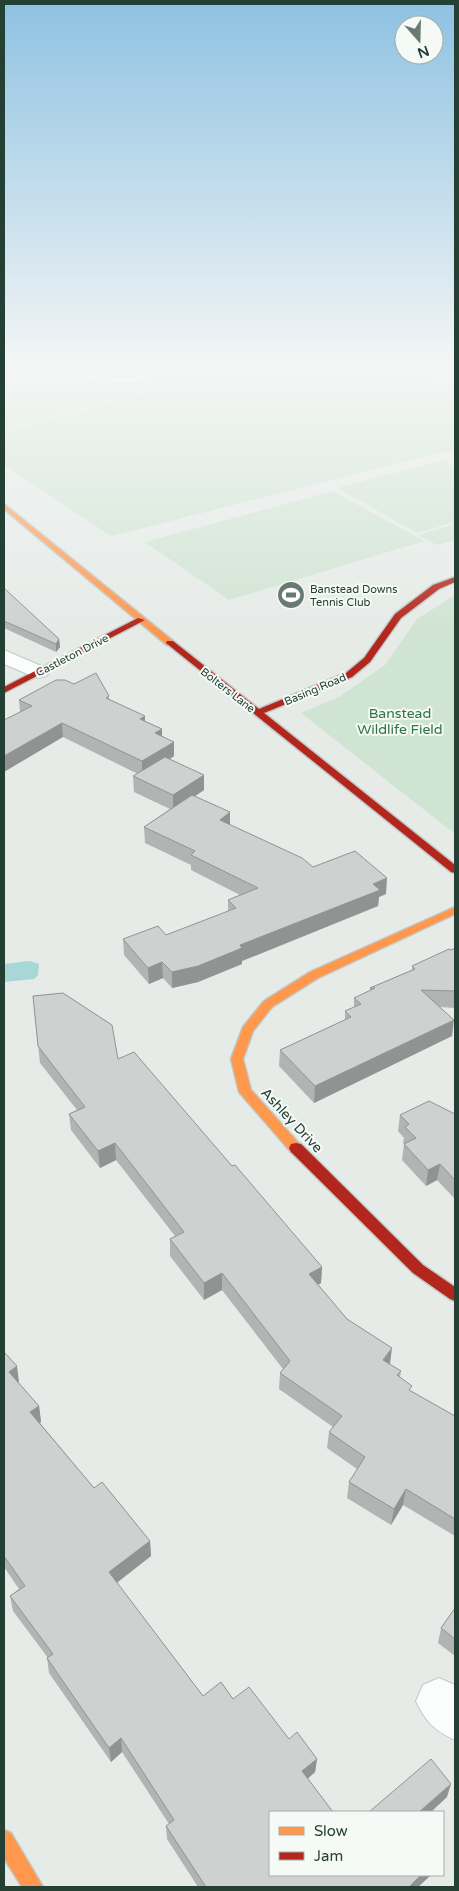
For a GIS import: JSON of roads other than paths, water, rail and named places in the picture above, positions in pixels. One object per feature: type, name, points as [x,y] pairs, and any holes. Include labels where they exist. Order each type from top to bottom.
[{"type":"street","name":"Bolters Lane","points":[[4,506],[141,620],[455,870]]},
{"type":"street","name":"Basing Road","points":[[258,713],[349,675],[367,660],[398,616],[436,587],[455,579]]},
{"type":"street","name":"Castleton Drive","points":[[4,690],[141,620]]},
{"type":"street","points":[[4,656],[38,672]]},
{"type":"street","name":"Ashley Drive","points":[[455,910],[314,975],[268,1004],[247,1030],[237,1060],[245,1092],[280,1132],[418,1269],[455,1295]]},
{"type":"street","points":[[4,1840],[33,1887]]},
{"type":"water","points":[[30,961],[39,964],[38,975],[34,979],[4,982],[4,964]]},
{"type":"place","name":"Banstead Downs Tennis Club","points":[[291,595]]},
{"type":"park label","name":"Banstead Wildlife Field","points":[[400,722]]}]
